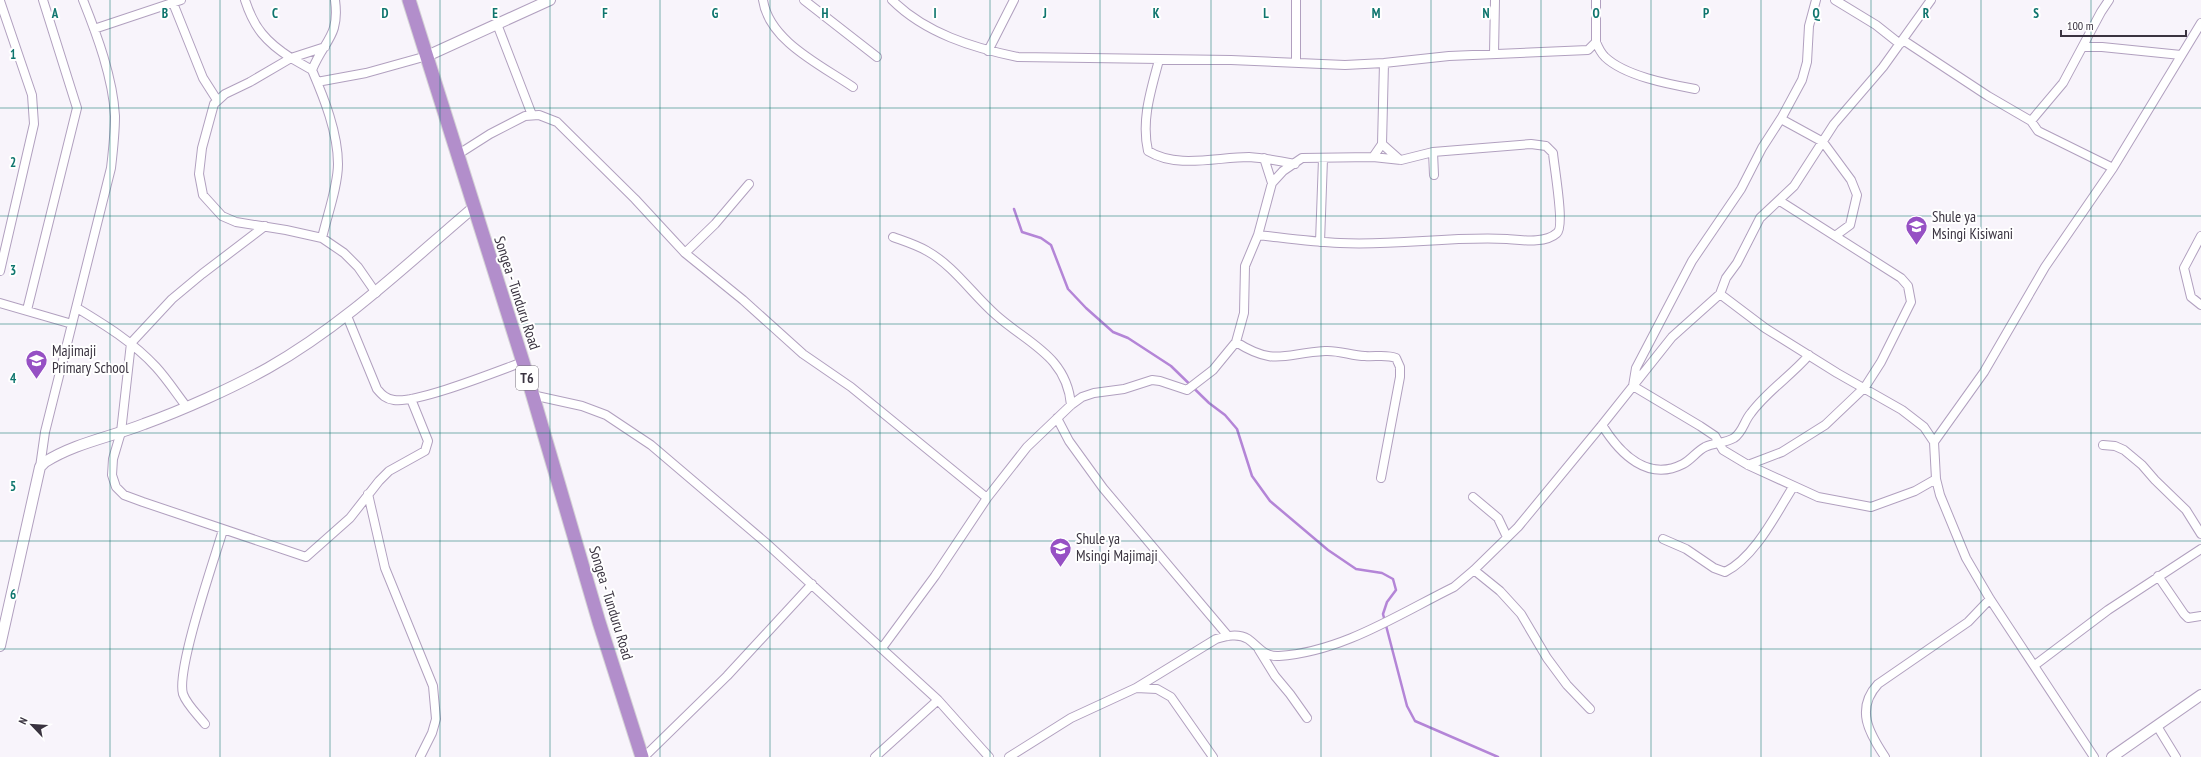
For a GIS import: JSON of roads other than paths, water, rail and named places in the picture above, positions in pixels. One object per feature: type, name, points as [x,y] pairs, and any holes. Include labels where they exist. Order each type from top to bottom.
[{"type":"highway","name":"Songea - Tunduru Road","points":[[408,0],[523,362],[597,614],[643,757]]},
{"type":"street","points":[[27,310],[78,108],[43,0]]},
{"type":"street","points":[[0,646],[40,467],[45,432],[111,168],[114,143],[112,92],[94,29],[83,0]]},
{"type":"street","points":[[245,0],[255,27],[280,51],[312,70],[334,133],[338,163],[337,177],[322,238]]},
{"type":"street","points":[[312,70],[316,60],[333,35],[336,24],[335,0]]},
{"type":"street","points":[[317,82],[366,73],[427,56],[550,0]]},
{"type":"street","points":[[763,0],[768,18],[783,38],[853,87]]},
{"type":"street","points":[[804,0],[878,57]]},
{"type":"street","points":[[892,0],[906,14],[931,29],[988,51],[1018,57],[1346,65],[1384,64],[1449,56],[1588,50],[1596,42]]},
{"type":"street","points":[[988,51],[1014,0]]},
{"type":"street","points":[[1296,0],[1296,63]]},
{"type":"street","points":[[1494,54],[1495,0]]},
{"type":"street","points":[[1596,0],[1596,42],[1602,54],[1616,64],[1646,77],[1695,89]]},
{"type":"street","points":[[1633,386],[1636,368],[1692,261],[1741,189],[1762,148],[1781,119],[1804,74],[1807,62],[1809,26],[1816,0]]},
{"type":"street","points":[[1834,0],[1988,96],[2031,121],[2044,134],[2113,168]]},
{"type":"street","points":[[1258,650],[1276,656],[1285,656],[1322,647],[1371,629],[1454,587],[1474,570],[1507,537],[1602,425],[1672,337],[1720,294],[1726,278],[1737,263],[1760,218],[1772,205],[1780,201],[1794,186],[1834,124],[1902,42],[1931,0]]},
{"type":"street","points":[[2031,121],[2063,83],[2109,0]]},
{"type":"street","points":[[0,1],[32,95],[34,124],[0,271]]},
{"type":"street","points":[[94,29],[177,1],[198,67],[217,100]]},
{"type":"street","points":[[1934,442],[1984,372],[2048,263],[2113,168],[2201,23]]},
{"type":"street","points":[[496,24],[532,115]]},
{"type":"street","points":[[2083,47],[2102,46],[2181,55]]},
{"type":"street","points":[[325,47],[291,58],[250,82],[225,94],[217,100],[202,148],[199,174],[203,195],[214,209],[227,219],[322,238],[344,253],[358,267],[376,293]]},
{"type":"street","points":[[1159,60],[1146,118],[1144,135],[1148,151],[1155,156],[1168,159],[1193,161],[1264,158],[1295,164]]},
{"type":"street","points":[[1373,157],[1382,144],[1384,64]]},
{"type":"street","points":[[457,155],[516,119],[532,115],[545,116],[557,122],[685,253],[743,300],[803,354],[851,387],[987,498]]},
{"type":"street","points":[[1781,119],[1823,142],[1851,180],[1857,195],[1850,225],[1835,236]]},
{"type":"street","points":[[1382,144],[1401,160]]},
{"type":"street","points":[[882,648],[935,576],[987,498],[1027,447],[1071,406],[1082,397],[1094,393],[1124,390],[1152,380],[1160,381],[1184,390],[1192,387],[1213,370],[1236,342],[1244,313],[1245,266],[1258,235],[1272,183],[1284,171],[1302,158],[1323,159],[1373,157],[1401,160],[1433,152],[1531,144],[1550,148],[1553,153],[1560,226],[1558,233],[1549,238],[1532,240],[1487,238],[1370,243],[1320,242],[1258,235]]},
{"type":"street","points":[[1433,152],[1434,175]]},
{"type":"street","points":[[1264,158],[1272,183]]},
{"type":"street","points":[[1320,242],[1323,159]]},
{"type":"street","points":[[685,253],[715,224],[749,184]]},
{"type":"street","points":[[1748,465],[1782,452],[1824,425],[1865,387],[1908,311],[1912,297],[1908,286],[1901,278],[1780,201]]},
{"type":"street","points":[[40,467],[54,457],[88,442],[144,424],[268,368],[347,316],[376,293],[473,208]]},
{"type":"street","points":[[265,226],[178,294],[131,343],[121,432],[113,459],[112,475],[116,487],[124,495],[223,530],[306,557],[350,518],[368,494],[389,471],[425,451],[428,441],[412,399]]},
{"type":"street","points":[[2201,236],[2184,268],[2191,297],[2201,305]]},
{"type":"street","points":[[893,237],[927,250],[947,266],[997,316],[1045,352],[1065,382],[1070,394],[1071,406]]},
{"type":"street","points":[[1720,294],[1765,328],[1915,418],[1934,442],[1936,478],[1940,495],[1966,558],[1990,599],[2035,665],[2094,757]]},
{"type":"street","points":[[0,303],[72,324]]},
{"type":"street","points":[[76,308],[109,326],[131,343],[156,367],[186,406]]},
{"type":"street","points":[[347,316],[377,389],[381,394],[395,401],[412,399],[523,362]]},
{"type":"street","points":[[1236,342],[1256,354],[1269,357],[1326,351],[1396,358],[1400,366],[1400,377],[1381,478]]},
{"type":"street","points":[[1602,425],[1610,438],[1639,465],[1648,469],[1660,470],[1684,464],[1703,448],[1734,437],[1760,402],[1809,355]]},
{"type":"street","points":[[1633,386],[1715,436],[1717,442],[1723,450],[1748,465],[1818,497],[1870,507],[1915,491],[1936,478]]},
{"type":"street","points":[[532,395],[582,406],[606,415],[639,436],[765,542],[882,648],[938,700],[989,757]]},
{"type":"street","points":[[1057,418],[1069,441],[1103,488],[1228,636]]},
{"type":"street","points":[[2103,445],[2115,446],[2124,450],[2142,465],[2186,510],[2201,534]]},
{"type":"street","points":[[1663,539],[1686,549],[1714,568],[1725,572],[1738,563],[1762,536],[1794,487]]},
{"type":"street","points":[[368,494],[385,568],[433,686],[436,719],[432,733],[420,757]]},
{"type":"street","points":[[1473,497],[1498,518],[1507,537]]},
{"type":"street","points":[[205,724],[183,694],[184,674],[192,635],[223,530]]},
{"type":"street","points":[[2035,665],[2108,610],[2201,549]]},
{"type":"street","points":[[1474,570],[1500,591],[1521,614],[1566,685],[1590,709]]},
{"type":"street","points":[[2158,576],[2188,618],[2201,616]]},
{"type":"street","points":[[643,757],[727,676],[812,584]]},
{"type":"street","points":[[1885,757],[1870,734],[1866,720],[1868,699],[1872,690],[1878,684],[1968,622],[1990,599]]},
{"type":"street","points":[[1009,757],[1071,718],[1136,688],[1216,639],[1228,636],[1240,636],[1248,640],[1258,650],[1275,676],[1307,718]]},
{"type":"street","points":[[1136,688],[1157,689],[1171,697],[1213,757]]},
{"type":"street","points":[[2112,757],[2201,695]]},
{"type":"street","points":[[876,757],[938,700]]},
{"type":"street","points":[[2157,726],[2176,757]]},
{"type":"waterway","points":[[1014,209],[1022,232],[1041,238],[1051,245],[1068,289],[1086,308],[1113,332],[1128,338],[1171,366],[1209,403],[1225,415],[1237,429],[1252,476],[1270,501],[1328,550],[1356,569],[1382,573],[1393,579],[1396,590],[1387,602],[1383,614],[1407,706],[1415,721],[1498,757]]},
{"type":"place","name":"Shule ya Msingi Kisiwani","points":[[1917,246]]},
{"type":"place","name":"Majimaji Primary School","points":[[36,380]]},
{"type":"place","name":"Shule ya Msingi Majimaji","points":[[1060,568]]}]
